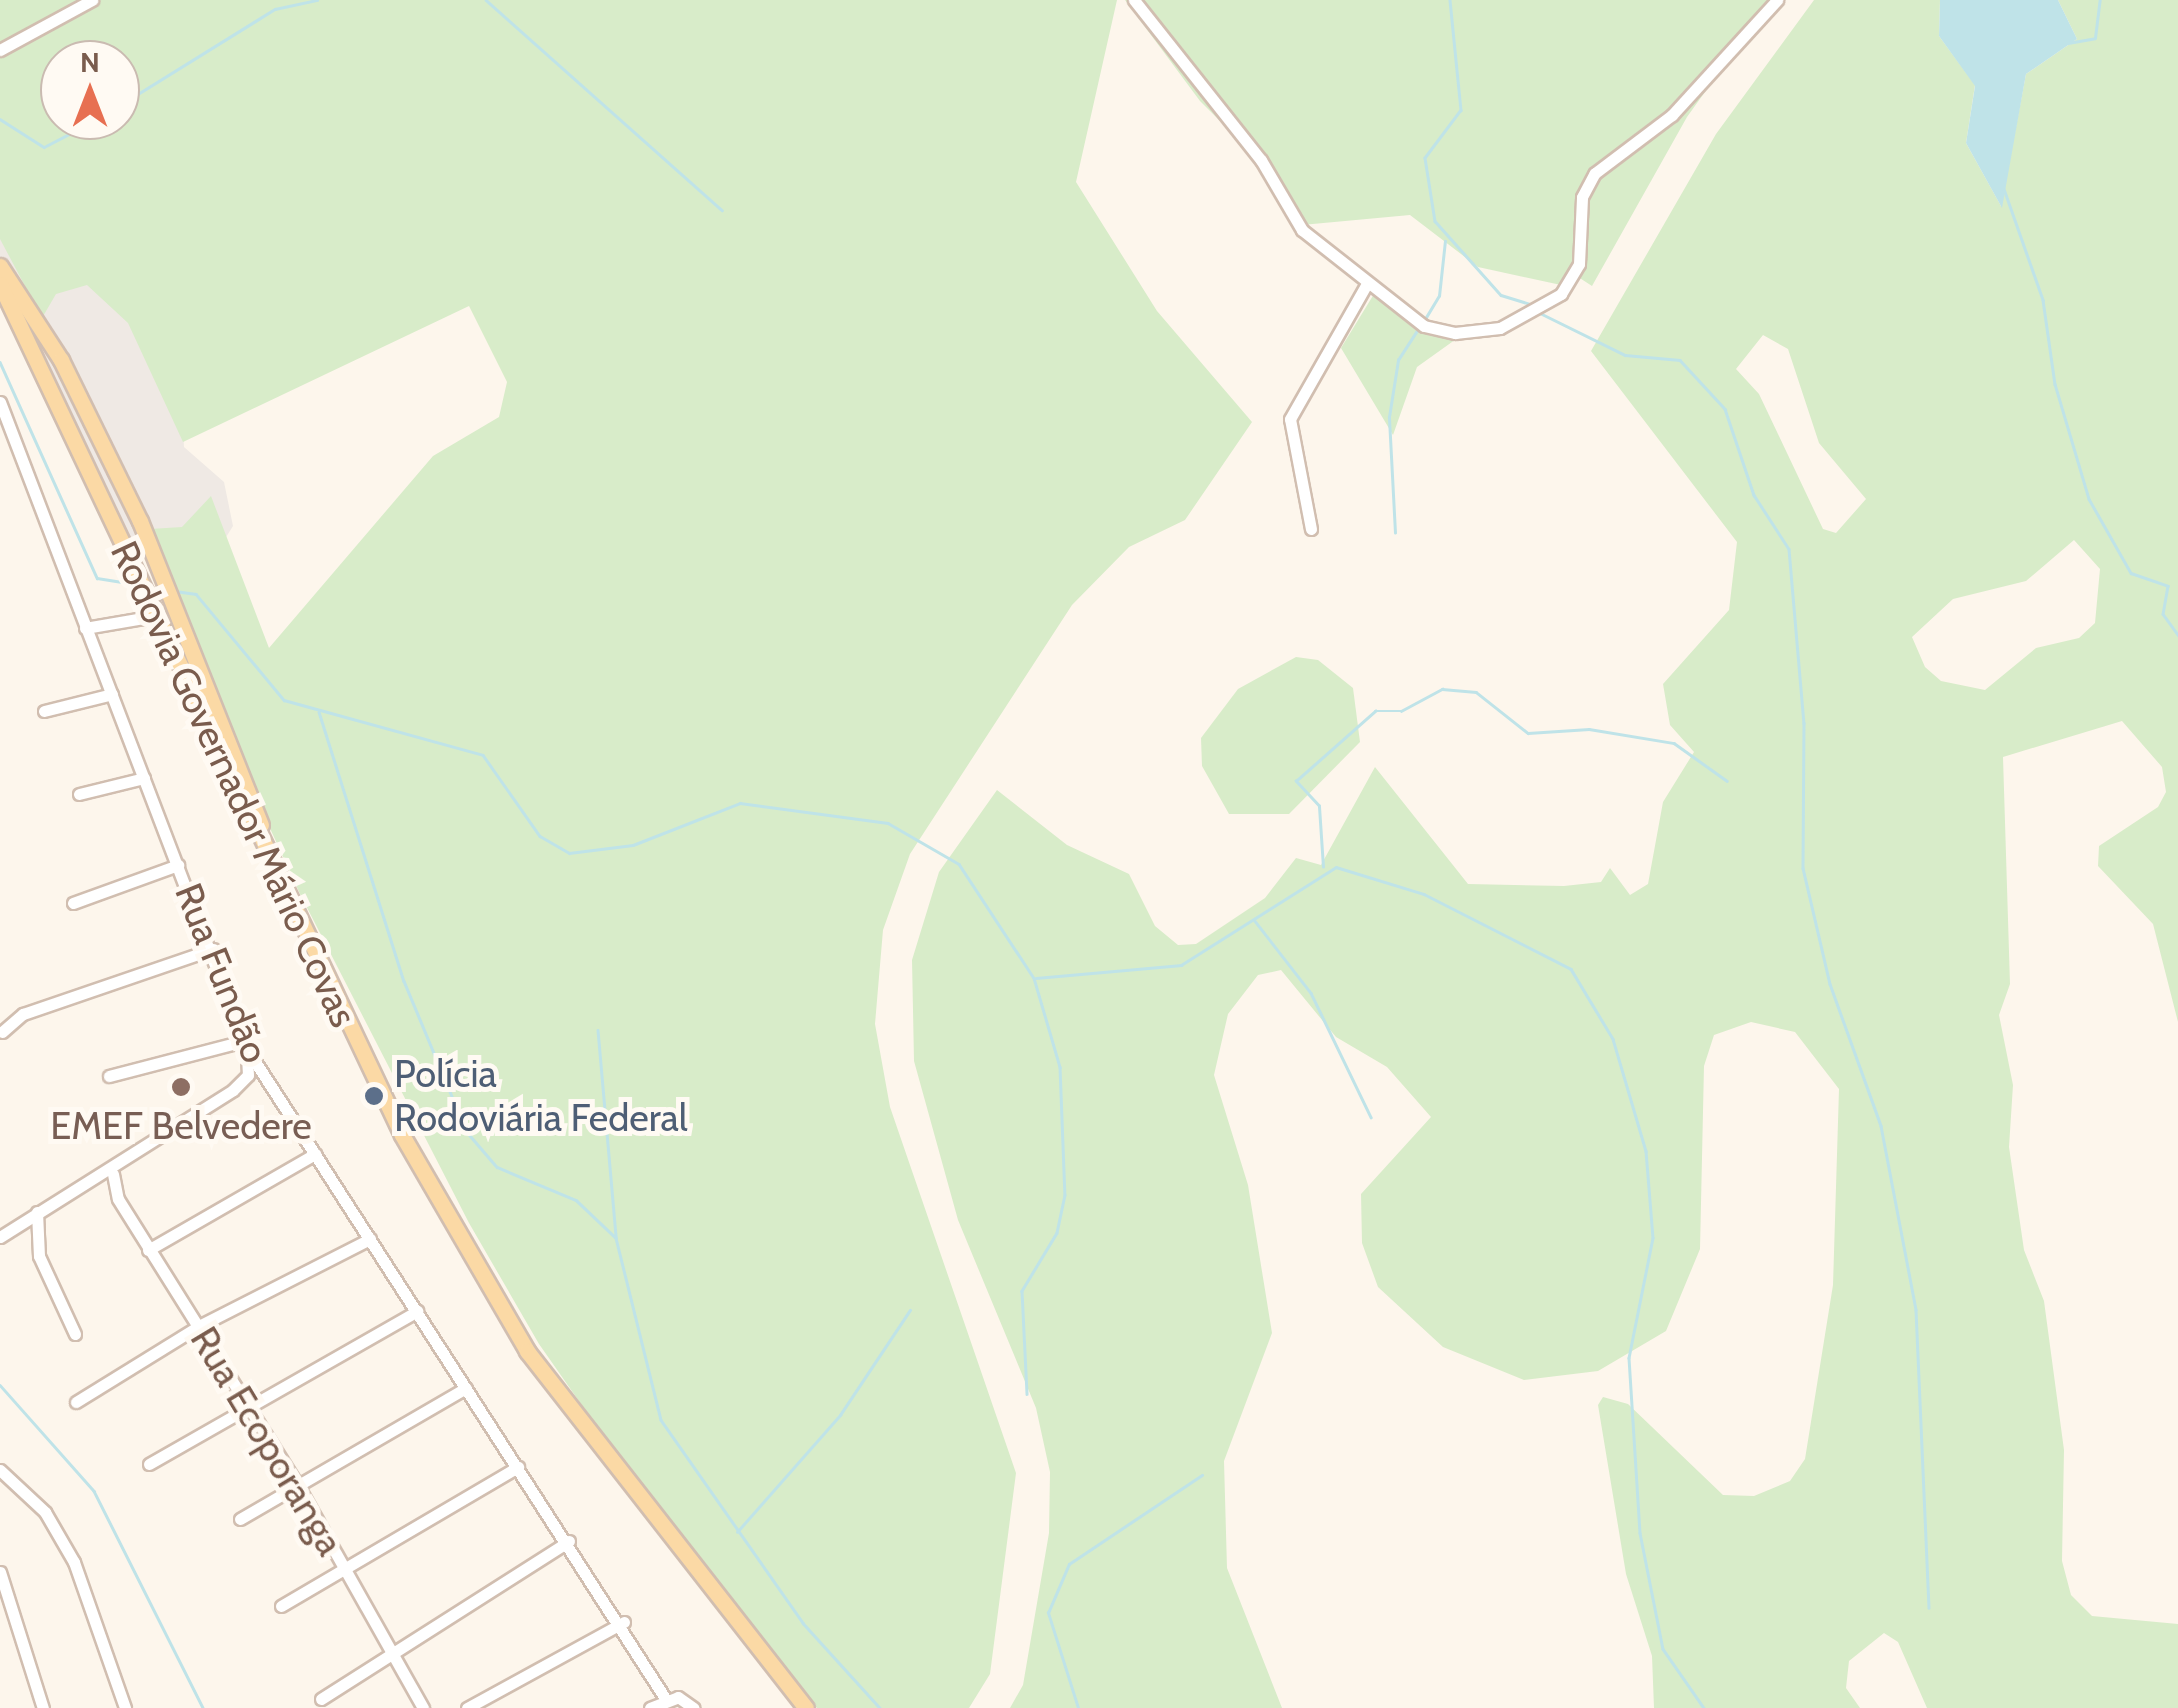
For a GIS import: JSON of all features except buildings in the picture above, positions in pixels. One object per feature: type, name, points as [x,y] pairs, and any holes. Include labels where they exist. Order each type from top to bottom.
[{"type":"main road","points":[[0,266],[62,360],[186,634],[298,928]]},
{"type":"main road","name":"Rodovia Governador Mário Covas","points":[[0,284],[298,928],[526,1351],[806,1708]]},
{"type":"main road","points":[[120,541],[186,634]]},
{"type":"street","points":[[0,50],[92,0]]},
{"type":"street","points":[[1134,0],[1261,160],[1302,230],[1366,285],[1424,326],[1455,333],[1500,328],[1549,305],[1579,264],[1582,196],[1594,173],[1672,115],[1777,0]]},
{"type":"street","points":[[1311,529],[1290,419],[1366,285]]},
{"type":"street","name":"Rua Fundão","points":[[0,402],[245,1045],[518,1468],[624,1622],[668,1698]]},
{"type":"street","points":[[85,628],[155,616]]},
{"type":"street","points":[[44,711],[112,694]]},
{"type":"street","points":[[79,794],[144,778]]},
{"type":"street","points":[[73,903],[178,864]]},
{"type":"street","points":[[2,1032],[23,1014],[212,950]]},
{"type":"street","points":[[0,1237],[36,1212],[113,1174],[123,1156],[233,1090],[248,1075],[245,1045],[109,1076]]},
{"type":"street","points":[[148,1250],[315,1154]]},
{"type":"street","name":"Rua Ecoporanga","points":[[113,1174],[148,1250],[250,1406],[423,1708]]},
{"type":"street","points":[[36,1212],[39,1256],[75,1334]]},
{"type":"street","points":[[76,1402],[199,1326],[370,1239]]},
{"type":"street","points":[[149,1464],[417,1312]]},
{"type":"street","points":[[240,1519],[466,1388]]},
{"type":"street","points":[[281,1606],[340,1564],[518,1468]]},
{"type":"street","points":[[2,1470],[44,1512],[74,1562],[119,1706]]},
{"type":"street","points":[[320,1699],[388,1651],[569,1541]]},
{"type":"street","points":[[0,1572],[42,1708]]},
{"type":"street","points":[[467,1708],[624,1622]]},
{"type":"street","points":[[650,1708],[668,1698],[694,1708]]},
{"type":"shaded area","points":[[0,124],[107,271],[181,397],[184,447],[224,482],[233,526],[213,558],[148,558],[127,535],[0,263]]},
{"type":"green space","points":[[0,0],[1117,0],[1076,182],[1157,311],[1252,422],[1185,520],[1129,547],[1072,605],[910,854],[883,930],[875,1024],[890,1107],[1016,1473],[990,1674],[969,1708],[817,1708],[658,1514],[539,1344],[469,1223],[300,894],[134,530],[182,527],[211,496],[269,648],[433,456],[499,417],[507,382],[469,306],[183,442],[128,323],[87,285],[56,294],[42,318],[0,239]]},
{"type":"green space","points":[[1125,0],[1771,0],[1687,117],[1592,286],[1572,273],[1561,285],[1478,267],[1410,215],[1291,226],[1268,169],[1200,101]]},
{"type":"green space","points":[[1814,0],[1940,0],[1939,36],[1975,85],[1966,143],[2001,206],[2026,74],[2077,39],[2058,0],[2178,0],[2178,1022],[2153,924],[2098,866],[2099,846],[2158,807],[2166,792],[2162,767],[2122,721],[2003,757],[2010,984],[1999,1015],[2013,1085],[2009,1147],[2024,1250],[2044,1301],[2064,1450],[2062,1561],[2071,1595],[2092,1616],[2178,1624],[2178,1708],[1927,1708],[1898,1642],[1884,1633],[1849,1661],[1846,1688],[1860,1708],[1654,1708],[1652,1656],[1626,1574],[1598,1405],[1603,1397],[1628,1404],[1723,1495],[1754,1496],[1790,1481],[1805,1459],[1833,1285],[1839,1089],[1795,1032],[1751,1022],[1714,1035],[1704,1066],[1700,1249],[1666,1331],[1598,1371],[1524,1380],[1443,1347],[1378,1287],[1362,1243],[1361,1194],[1431,1117],[1387,1067],[1336,1037],[1281,970],[1258,975],[1228,1014],[1214,1075],[1248,1185],[1272,1333],[1224,1461],[1227,1568],[1282,1708],[1010,1708],[1023,1685],[1049,1533],[1050,1472],[1036,1408],[958,1220],[914,1061],[912,960],[939,872],[997,790],[1067,845],[1129,874],[1155,926],[1178,945],[1196,944],[1265,898],[1296,858],[1321,865],[1375,767],[1468,884],[1564,886],[1601,882],[1610,868],[1630,895],[1648,884],[1663,802],[1694,752],[1670,725],[1663,684],[1729,610],[1737,542],[1591,351],[1716,134]],"holes":[[[1763,335],[1788,349],[1819,443],[1866,499],[1836,533],[1823,529],[1759,394],[1736,369]],[[2074,540],[2100,569],[2095,623],[2079,638],[2036,648],[1985,690],[1941,681],[1925,667],[1912,637],[1953,599],[2026,581]]]},
{"type":"green space","points":[[1374,294],[1430,336],[1459,337],[1417,367],[1393,435],[1341,348]]},
{"type":"green space","points":[[1296,657],[1318,660],[1353,688],[1360,742],[1289,814],[1229,814],[1202,766],[1201,738],[1238,689]]},
{"type":"water","points":[[1940,0],[2058,0],[2077,39],[2026,74],[2002,208],[1966,143],[1975,86],[1939,36]]},
{"type":"waterway","points":[[140,93],[275,9],[317,0]]},
{"type":"waterway","points":[[486,0],[722,210]]},
{"type":"waterway","points":[[1450,0],[1461,110],[1425,158],[1435,221],[1501,295],[1534,305]]},
{"type":"waterway","points":[[2068,43],[2095,38],[2100,0]]},
{"type":"waterway","points":[[0,119],[44,147],[57,140]]},
{"type":"waterway","points":[[2004,189],[2043,300],[2055,384],[2089,499],[2131,573],[2168,586],[2163,614],[2178,635]]},
{"type":"waterway","points":[[1425,319],[1439,296],[1445,241]]},
{"type":"waterway","points":[[1538,312],[1625,355],[1680,360],[1725,409],[1754,495],[1789,549],[1804,723],[1803,868],[1830,984],[1881,1126],[1916,1310],[1929,1608]]},
{"type":"waterway","points":[[1395,533],[1389,417],[1398,360],[1420,326]]},
{"type":"waterway","points":[[0,362],[97,578],[133,584]]},
{"type":"waterway","points":[[175,591],[196,594],[284,700],[483,755],[540,836],[569,853],[633,845],[740,803],[888,823],[959,864],[1034,978],[1060,1067],[1065,1195],[1057,1233],[1022,1291],[1027,1394]]},
{"type":"waterway","points":[[1323,867],[1319,806],[1296,781],[1375,711],[1401,711],[1442,689],[1476,692],[1528,733],[1589,729],[1674,743],[1727,781]]},
{"type":"waterway","points":[[319,712],[404,981],[467,1132],[497,1167],[576,1200],[616,1238],[661,1420],[803,1623],[880,1708]]},
{"type":"waterway","points":[[1036,978],[1181,965],[1336,867],[1424,894],[1571,969],[1613,1039],[1646,1151],[1653,1238],[1629,1358],[1640,1533],[1663,1649],[1704,1708]]},
{"type":"waterway","points":[[1255,921],[1311,993],[1371,1117]]},
{"type":"waterway","points":[[598,1030],[616,1237]]},
{"type":"waterway","points":[[737,1532],[840,1415],[910,1310]]},
{"type":"waterway","points":[[0,1385],[94,1491],[203,1708]]},
{"type":"waterway","points":[[1078,1708],[1048,1613],[1069,1564],[1202,1475]]},
{"type":"place","name":"EMEF Belvedere","points":[[181,1087]]},
{"type":"place","name":"Polícia Rodoviária Federal","points":[[374,1096]]}]
